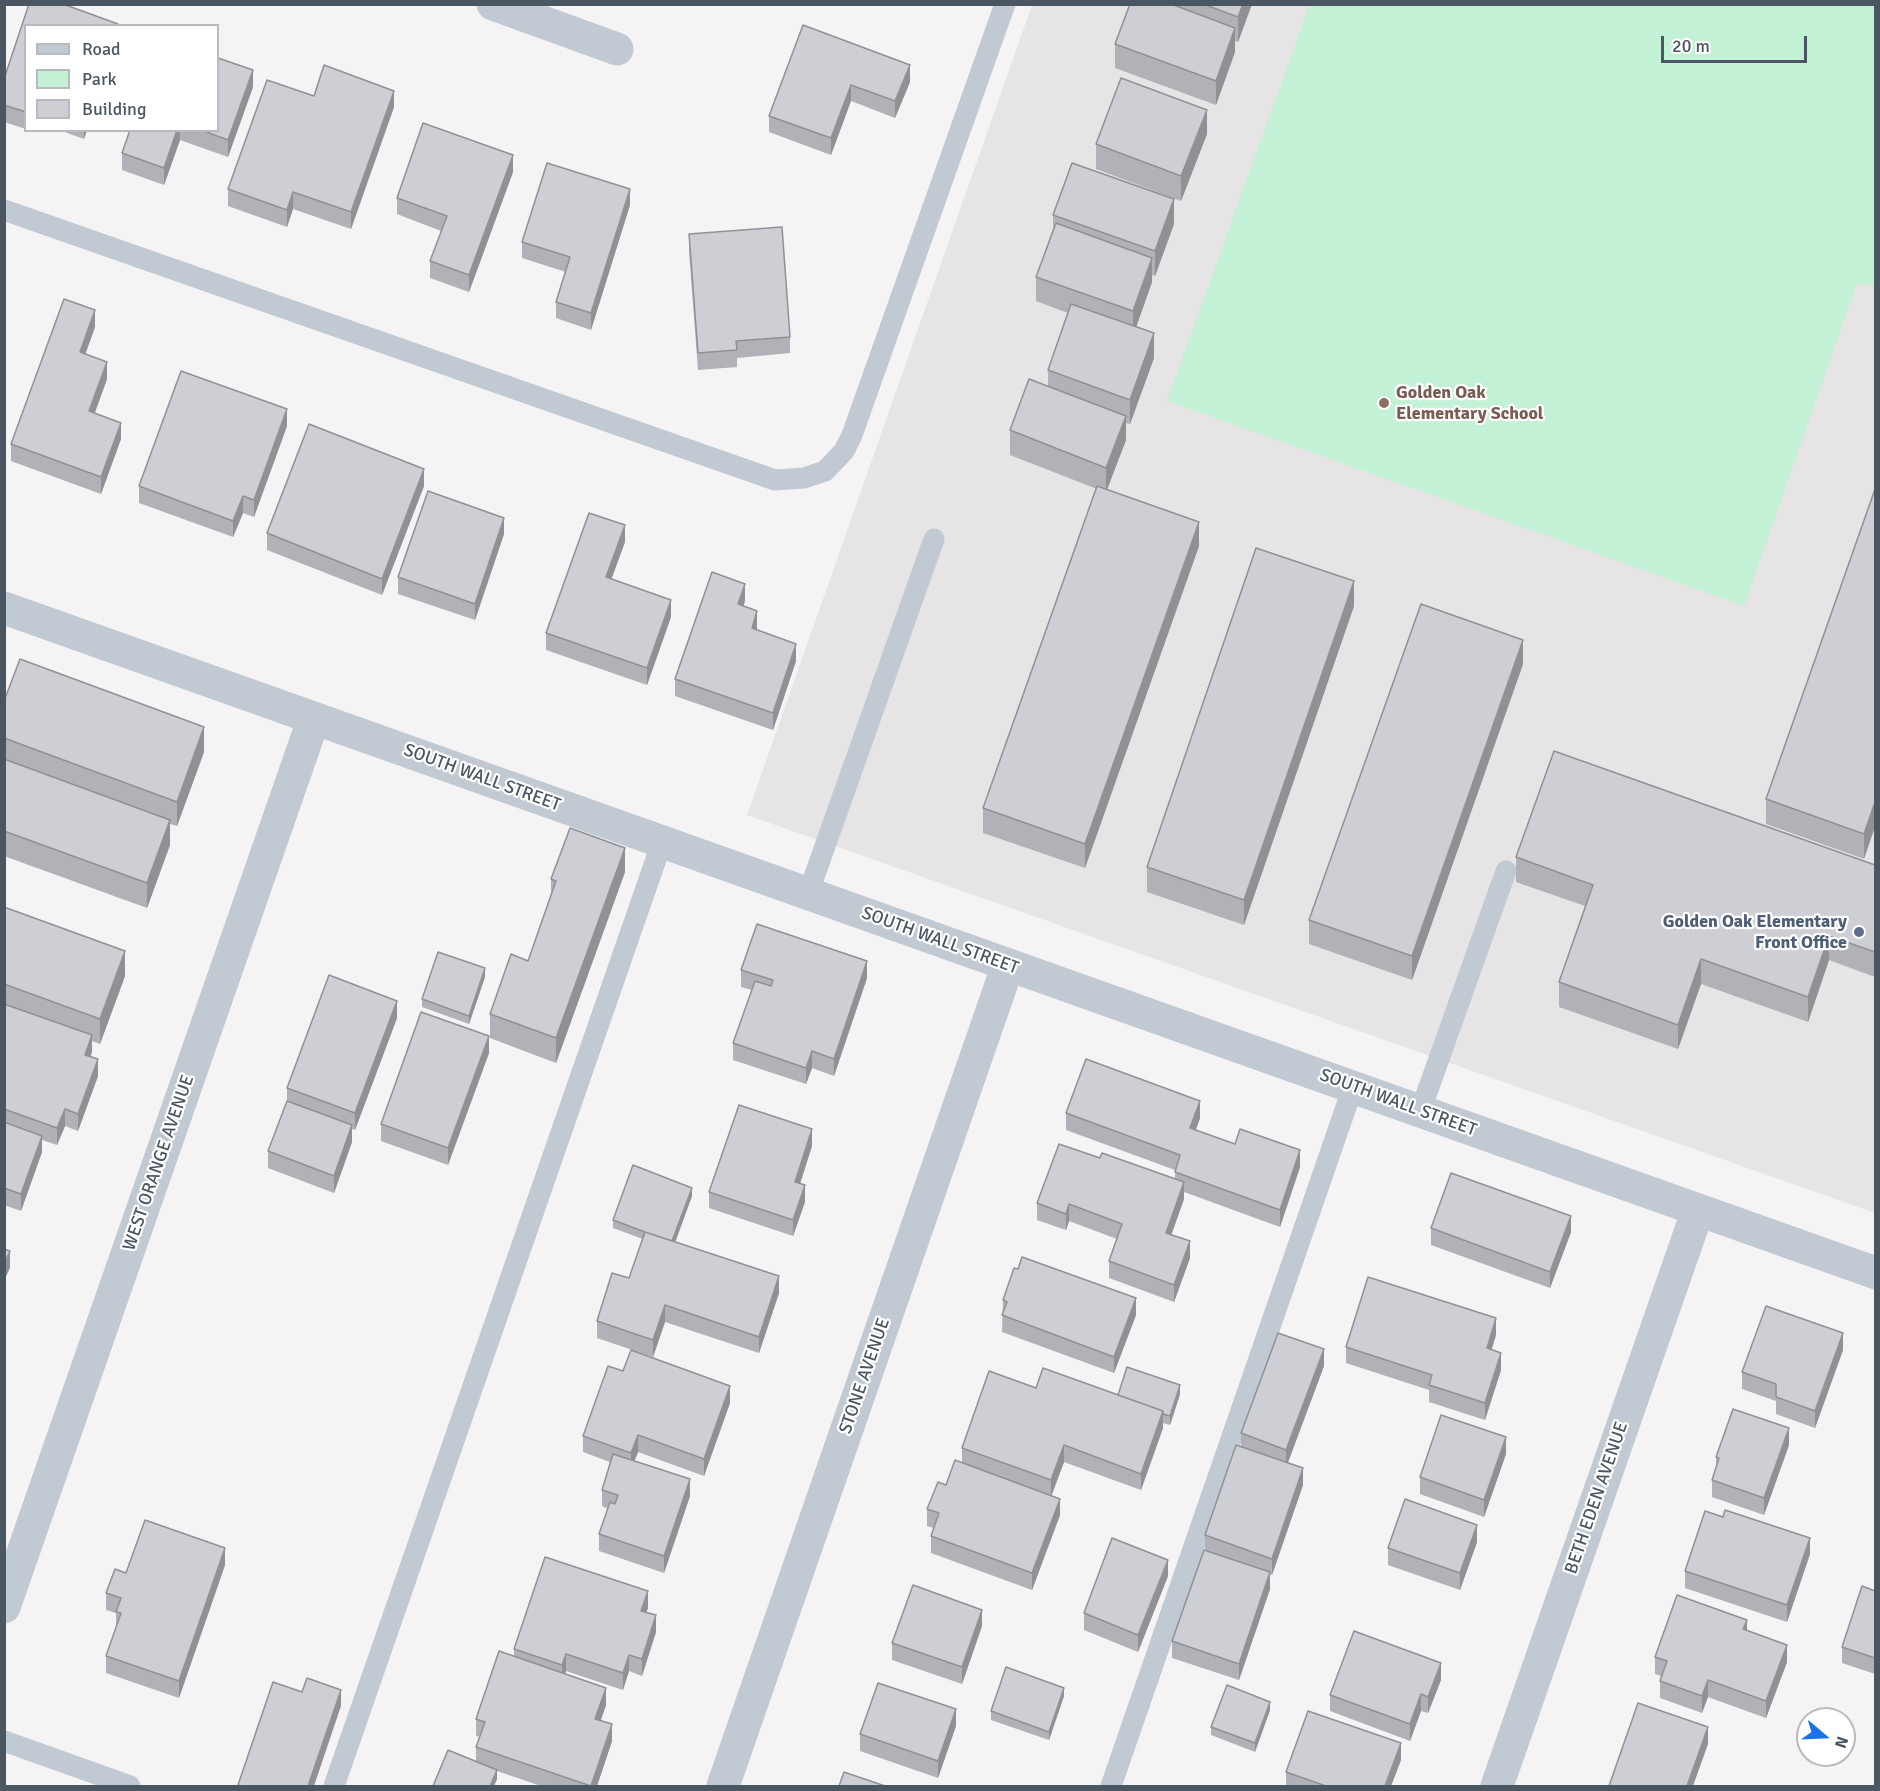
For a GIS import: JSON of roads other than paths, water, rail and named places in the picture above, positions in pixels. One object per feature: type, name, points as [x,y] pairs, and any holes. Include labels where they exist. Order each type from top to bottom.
[{"type":"street","points":[[493,4],[617,49]]},
{"type":"street","name":"SOUTH WALL STREET","points":[[4,608],[1875,1273]]},
{"type":"street","name":"WEST ORANGE AVENUE","points":[[4,1607],[314,718]]},
{"type":"street","name":"STONE AVENUE","points":[[723,1786],[1008,965]]},
{"type":"street","name":"BETH EDEN AVENUE","points":[[1497,1786],[1698,1210]]},
{"type":"lane","points":[[4,210],[775,480],[804,478],[825,471],[844,451],[852,435],[1005,4]]},
{"type":"lane","points":[[808,894],[934,539]]},
{"type":"lane","points":[[334,1786],[662,842]]},
{"type":"lane","points":[[1420,1112],[1506,871]]},
{"type":"lane","points":[[1111,1786],[1353,1087]]},
{"type":"lane","points":[[4,1741],[130,1786]]},
{"type":"place","name":"Golden Oak Elementary School","points":[[1384,403]]},
{"type":"place","name":"Golden Oak Elementary Front Office","points":[[1859,932]]}]
